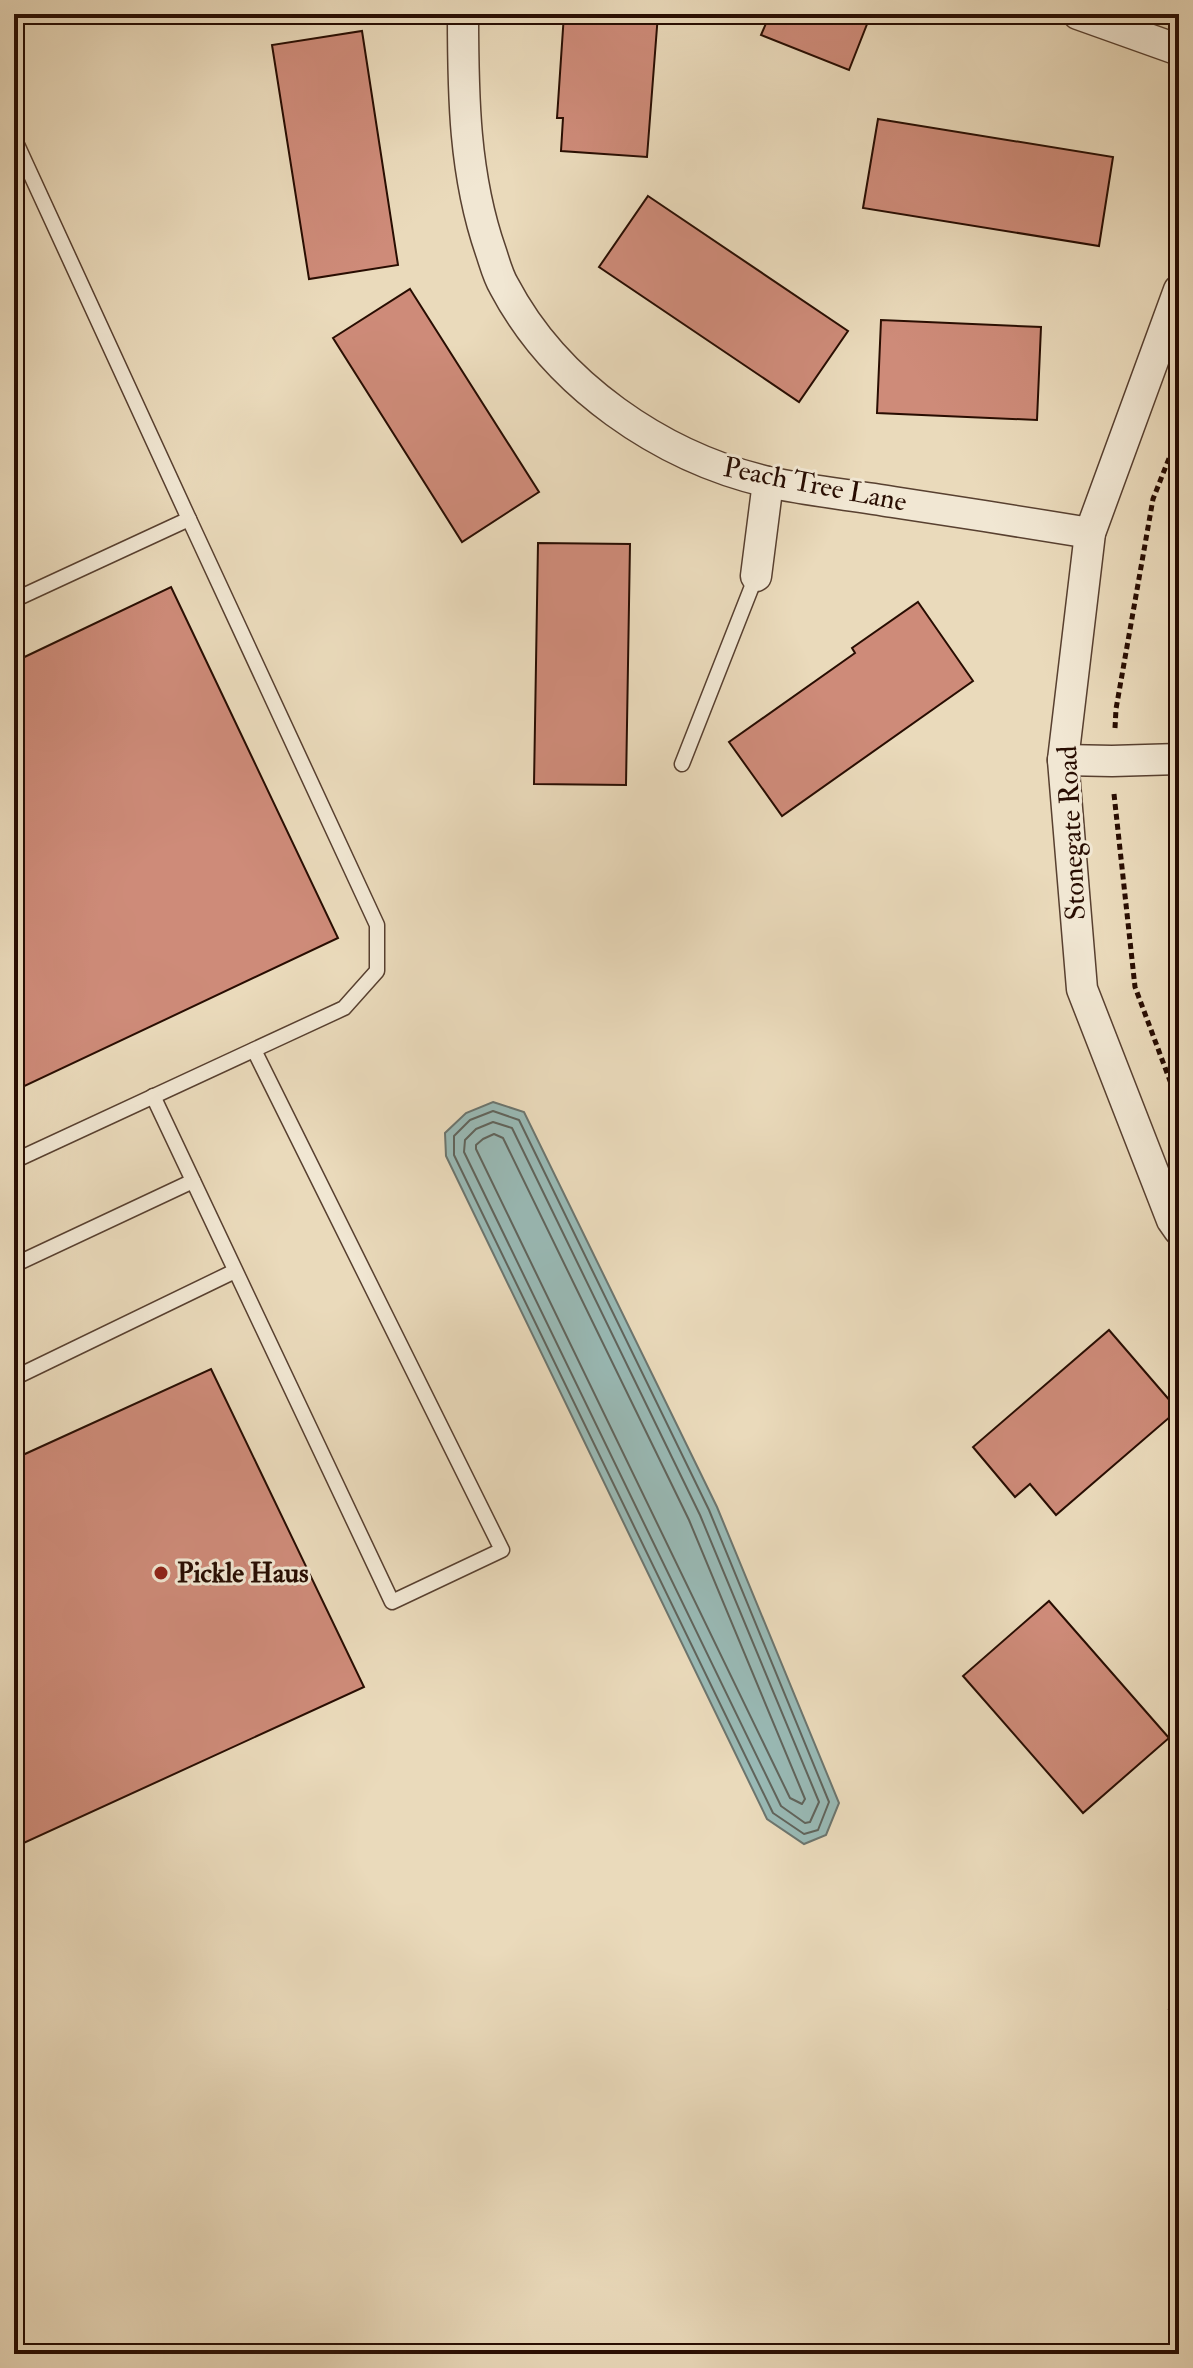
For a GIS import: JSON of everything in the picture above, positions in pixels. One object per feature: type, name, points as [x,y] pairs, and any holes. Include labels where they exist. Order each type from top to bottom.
[{"type":"street","name":"Peach Tree Lane","points":[[463,14],[464,125],[472,181],[484,233],[503,285],[526,322],[557,361],[624,419],[667,446],[768,482],[1090,533]]},
{"type":"street","points":[[1078,14],[1179,50]]},
{"type":"street","name":"Stonegate Road","points":[[1179,290],[1090,533],[1063,760],[1082,989],[1172,1220],[1179,1230]]},
{"type":"street","points":[[756,576],[768,482]]},
{"type":"street","points":[[1063,760],[1179,759]]},
{"type":"lane","points":[[14,138],[377,925],[377,971],[344,1008],[14,1161]]},
{"type":"lane","points":[[14,600],[189,519]]},
{"type":"lane","points":[[682,764],[756,576]]},
{"type":"lane","points":[[153,1096],[392,1602],[502,1550],[254,1050]]},
{"type":"lane","points":[[14,1265],[193,1181]]},
{"type":"lane","points":[[14,1378],[235,1271]]},
{"type":"water","points":[[493,1102],[524,1112],[717,1507],[839,1803],[826,1835],[804,1844],[767,1819],[446,1156],[445,1133],[466,1113]]},
{"type":"building","points":[[564,14],[658,14],[647,157],[561,151],[563,118],[557,118]]},
{"type":"building","points":[[770,14],[871,14],[849,70],[761,35]]},
{"type":"building","points":[[362,31],[398,265],[309,279],[272,45]]},
{"type":"building","points":[[878,119],[1113,157],[1099,246],[863,208]]},
{"type":"building","points":[[648,196],[848,331],[799,402],[599,267]]},
{"type":"building","points":[[410,289],[539,492],[462,542],[333,338]]},
{"type":"building","points":[[881,320],[1041,327],[1037,420],[877,413]]},
{"type":"building","points":[[538,543],[630,544],[626,785],[534,784]]},
{"type":"building","points":[[171,587],[338,938],[14,1091],[14,662]]},
{"type":"building","points":[[918,602],[973,681],[782,816],[729,742],[855,653],[852,648]]},
{"type":"building","points":[[1109,1330],[1178,1410],[1056,1515],[1030,1484],[1015,1497],[973,1447]]},
{"type":"building","name":"Pickle Haus","points":[[211,1369],[364,1687],[15,1847],[14,1459]]},
{"type":"building","points":[[1049,1601],[1169,1738],[1083,1813],[963,1676]]},
{"type":"building","points":[[1179,1986],[1179,2013],[1169,2009]]},
{"type":"place","name":"Pickle Haus","points":[[161,1573]]}]
